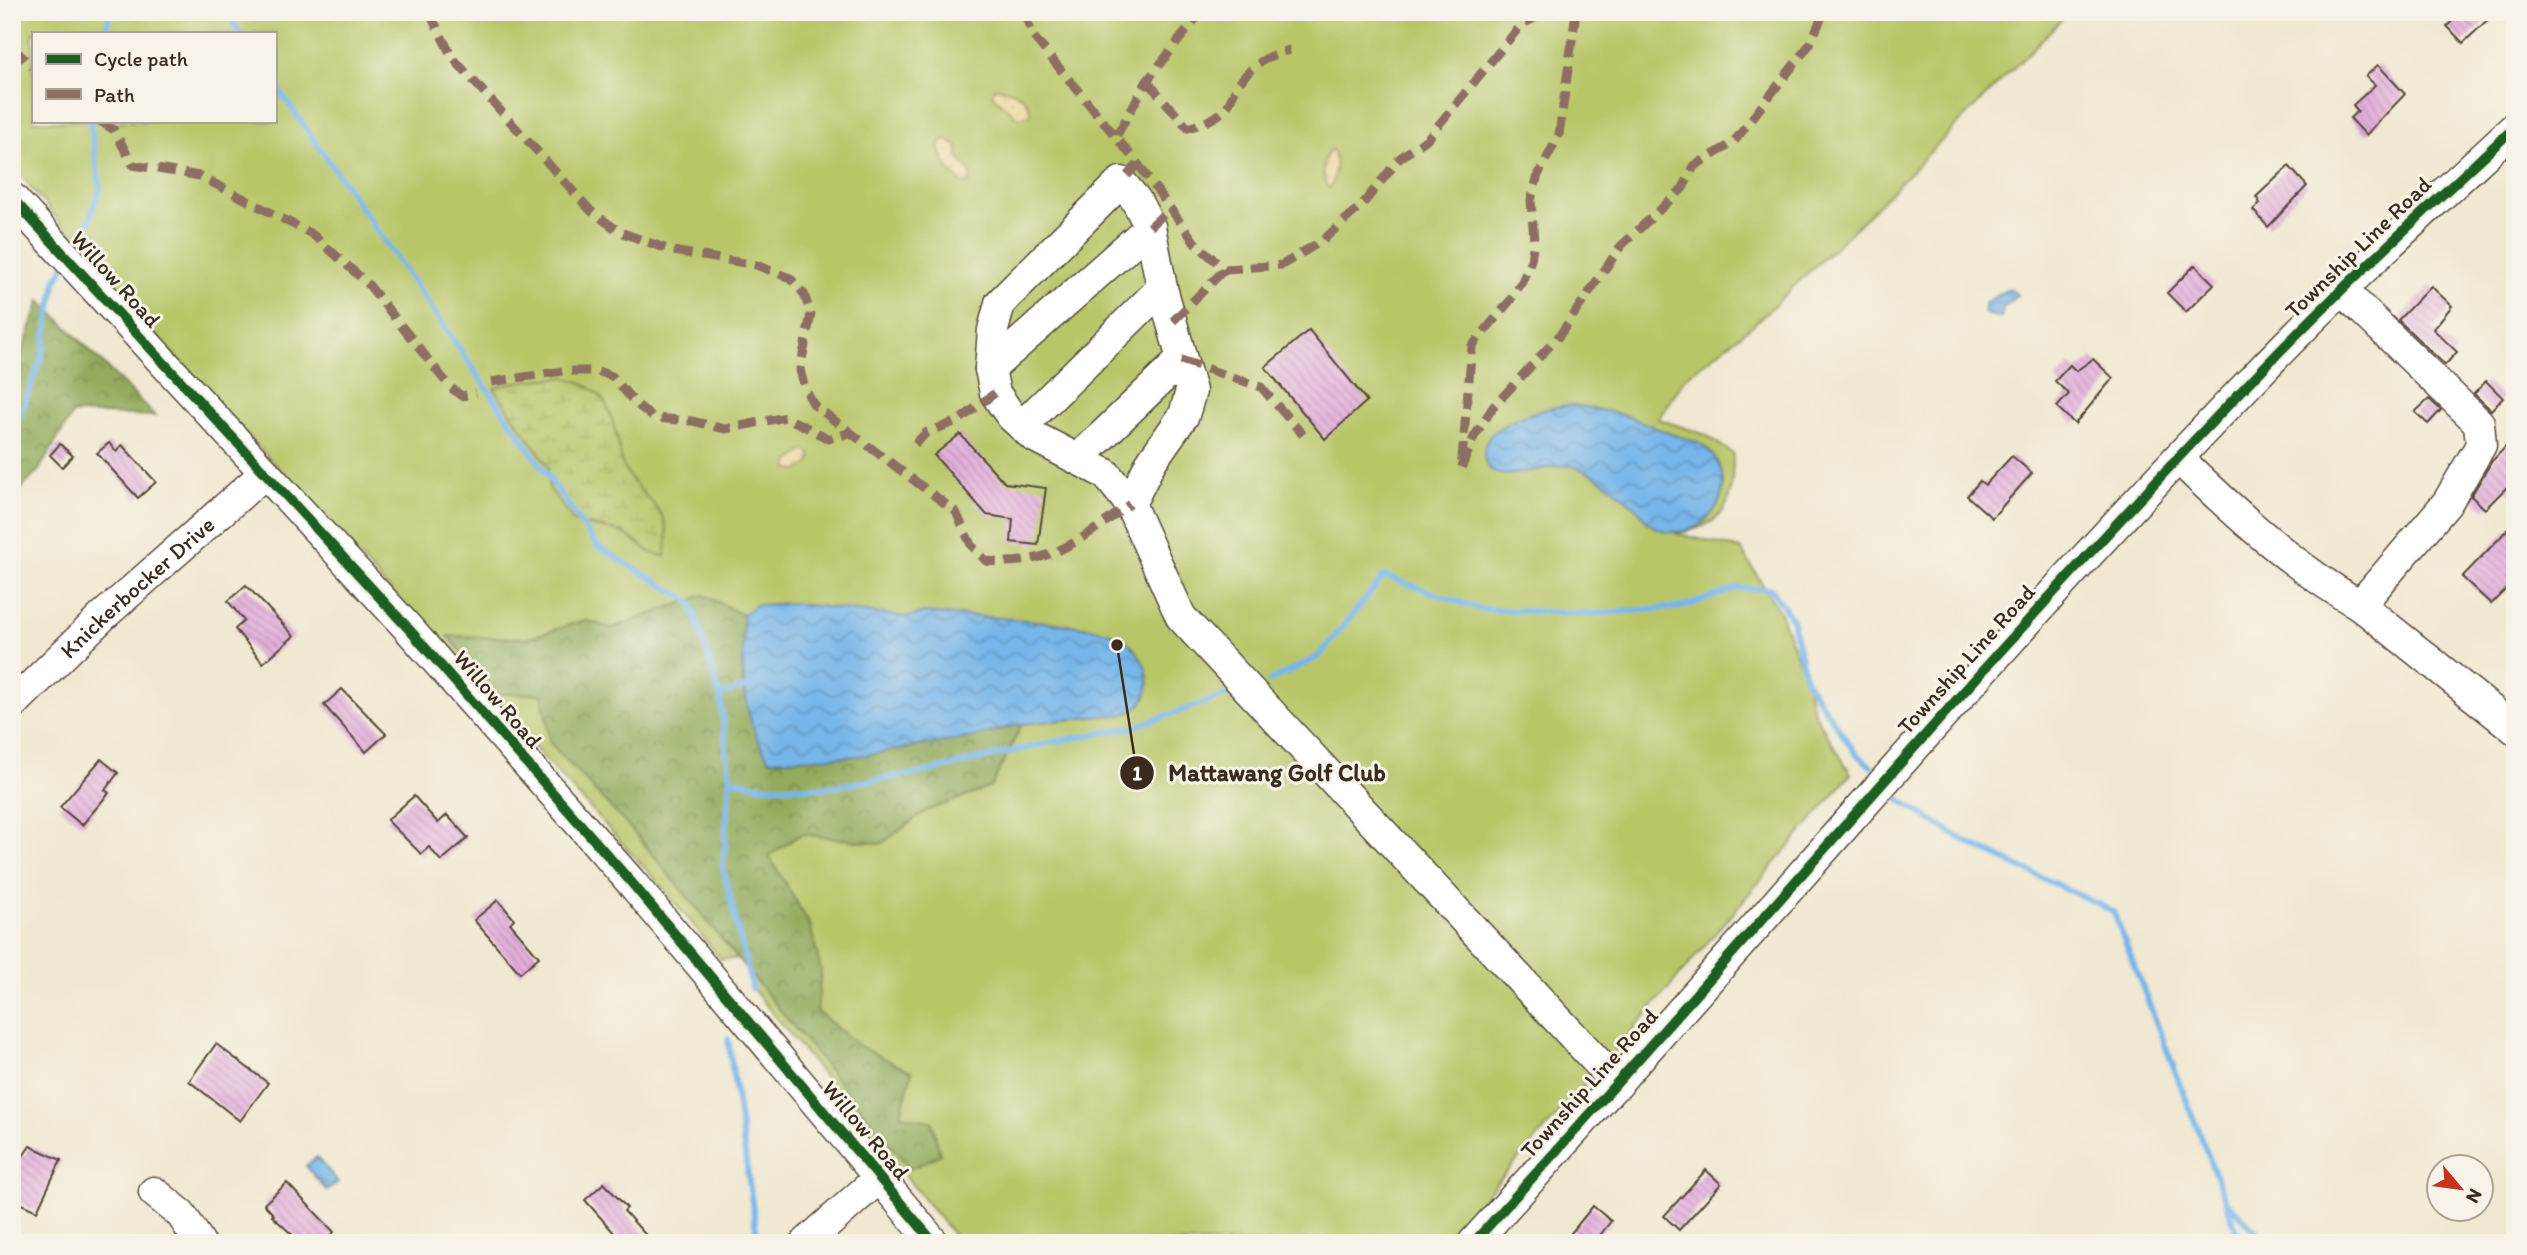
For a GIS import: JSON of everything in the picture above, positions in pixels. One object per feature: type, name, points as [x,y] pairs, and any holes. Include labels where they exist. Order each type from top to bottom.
[{"type":"street","name":"Township Line Road","points":[[1473,1243],[1618,1084],[1915,746],[2178,458],[2342,290],[2515,127]]},
{"type":"street","points":[[1130,504],[1151,462],[1184,415],[1191,391],[1181,360],[1150,227],[1136,200],[1121,182],[1000,303],[993,330],[990,369],[995,393],[1022,426],[1058,450],[1106,474],[1130,504],[1181,617],[1618,1084]]},
{"type":"street","name":"Willow Road","points":[[12,198],[407,627],[622,872],[934,1243]]},
{"type":"street","points":[[990,369],[1150,227]]},
{"type":"street","points":[[1022,426],[1163,288]]},
{"type":"street","points":[[2342,290],[2479,423],[2481,445],[2447,503],[2360,605]]},
{"type":"street","points":[[1078,458],[1181,360]]},
{"type":"street","points":[[2178,458],[2222,500],[2322,583],[2360,605],[2512,721]]},
{"type":"street","name":"Knickerbocker Drive","points":[[12,705],[103,616],[265,473]]},
{"type":"street","points":[[806,1243],[878,1178]]},
{"type":"street","points":[[154,1192],[181,1214],[200,1243]]},
{"type":"green space","points":[[12,12],[2069,12],[1852,231],[1752,326],[1685,378],[1658,419],[1706,435],[1733,454],[1729,499],[1724,509],[1706,525],[1675,533],[1741,549],[1780,613],[1805,677],[1814,713],[1851,774],[1615,1051],[1443,1243],[960,1243],[752,988],[747,959],[721,959],[655,879],[143,321],[12,165]]},
{"type":"green space","points":[[40,300],[155,416],[73,413],[39,470],[12,499],[12,382]]},
{"type":"green space","points":[[564,377],[588,386],[607,407],[624,468],[656,507],[666,526],[665,556],[652,553],[622,532],[574,522],[549,488],[548,466],[494,388],[516,382]]},
{"type":"green space","points":[[704,595],[743,615],[743,688],[770,760],[897,749],[960,739],[1022,724],[991,787],[926,811],[881,844],[801,834],[769,856],[810,925],[821,970],[817,1011],[859,1046],[912,1072],[901,1115],[932,1121],[940,1155],[910,1169],[639,838],[550,743],[542,694],[498,694],[448,636],[528,638],[585,620],[612,628]]},
{"type":"sand","points":[[994,88],[1018,94],[1027,103],[1031,115],[1018,118],[992,95]]},
{"type":"sand","points":[[945,139],[957,146],[959,158],[971,173],[969,183],[964,184],[947,167],[939,144]]},
{"type":"sand","points":[[1331,149],[1335,157],[1335,168],[1329,188],[1324,179],[1323,168]]},
{"type":"sand","points":[[805,450],[812,455],[810,463],[798,471],[788,468],[790,461]]},
{"type":"water","points":[[2009,288],[2017,295],[2003,308],[2001,318],[1985,314],[1984,304]]},
{"type":"water","points":[[1572,405],[1626,416],[1696,442],[1708,450],[1719,466],[1723,482],[1720,499],[1712,513],[1700,524],[1686,531],[1669,532],[1649,524],[1618,492],[1579,468],[1561,466],[1499,474],[1488,467],[1484,452],[1487,441],[1495,432],[1534,412]]},
{"type":"water","points":[[791,603],[908,617],[924,613],[1027,620],[1107,632],[1122,638],[1138,653],[1147,674],[1147,693],[1141,704],[1125,714],[1022,724],[974,737],[860,756],[770,760],[760,744],[748,709],[743,672],[743,615],[755,605]]},
{"type":"water","points":[[317,1157],[338,1182],[327,1191],[306,1166]]},
{"type":"building","points":[[2462,12],[2496,12],[2463,43],[2447,26]]},
{"type":"building","points":[[2378,65],[2405,94],[2366,135],[2350,118],[2358,111],[2353,105],[2375,85],[2366,76]]},
{"type":"building","points":[[2289,166],[2307,186],[2268,227],[2253,210],[2260,203],[2256,197]]},
{"type":"building","points":[[2195,265],[2214,284],[2186,312],[2167,293]]},
{"type":"building","points":[[2431,286],[2452,306],[2433,329],[2457,352],[2445,365],[2398,320]]},
{"type":"building","points":[[1309,330],[1367,401],[1325,439],[1265,367]]},
{"type":"building","points":[[2093,359],[2113,378],[2075,424],[2057,407],[2069,394],[2055,381],[2070,365],[2076,371]]},
{"type":"building","points":[[2486,381],[2503,398],[2491,410],[2474,394]]},
{"type":"building","points":[[2429,399],[2441,410],[2428,424],[2415,412]]},
{"type":"building","points":[[960,434],[1005,483],[1046,488],[1038,545],[1011,542],[1013,519],[987,515],[934,455]]},
{"type":"building","points":[[2515,437],[2515,497],[2506,488],[2485,509],[2471,496],[2492,461]]},
{"type":"building","points":[[109,443],[116,451],[122,445],[156,482],[138,498],[97,453]]},
{"type":"building","points":[[60,444],[73,456],[62,467],[50,455]]},
{"type":"building","points":[[2012,456],[2032,473],[1992,518],[1967,496],[1980,481],[1985,485]]},
{"type":"building","points":[[2515,522],[2515,580],[2491,604],[2462,577]]},
{"type":"building","points":[[246,585],[294,636],[263,663],[235,629],[244,621],[228,601]]},
{"type":"building","points":[[342,689],[386,734],[366,752],[324,705]]},
{"type":"building","points":[[101,759],[118,773],[105,790],[109,793],[82,825],[60,807]]},
{"type":"building","points":[[414,796],[438,823],[447,815],[468,838],[441,861],[429,847],[421,854],[387,820]]},
{"type":"building","points":[[498,900],[514,919],[510,923],[539,957],[520,973],[474,920]]},
{"type":"building","points":[[216,1044],[268,1083],[240,1121],[189,1081]]},
{"type":"building","points":[[30,1146],[61,1160],[37,1211],[12,1200],[12,1168],[19,1154],[23,1156]]},
{"type":"building","points":[[1706,1170],[1721,1184],[1679,1230],[1664,1216]]},
{"type":"building","points":[[287,1183],[334,1232],[323,1243],[301,1243],[272,1216],[274,1215],[264,1204]]},
{"type":"building","points":[[604,1183],[627,1208],[624,1211],[653,1243],[623,1243],[585,1200]]},
{"type":"building","points":[[1593,1206],[1611,1221],[1601,1234],[1613,1243],[1563,1243]]},
{"type":"waterway","points":[[106,32],[110,12]]},
{"type":"waterway","points":[[226,12],[239,32]]},
{"type":"waterway","points":[[276,85],[597,546],[691,602],[720,695]]},
{"type":"waterway","points":[[73,250],[88,224],[100,188],[90,122]]},
{"type":"waterway","points":[[12,437],[42,356],[56,281],[64,266]]},
{"type":"waterway","points":[[1270,681],[1318,657],[1384,576],[1480,609],[1587,614],[1683,607],[1738,588],[1771,589],[1792,619],[1806,681],[1856,754],[1871,766]]},
{"type":"waterway","points":[[743,688],[720,695],[730,779],[723,868],[752,988]]},
{"type":"waterway","points":[[730,779],[763,786],[823,788],[926,772],[1048,743],[1134,727],[1235,692]]},
{"type":"waterway","points":[[1897,798],[1966,842],[2113,911],[2226,1202],[2268,1243]]},
{"type":"waterway","points":[[728,1039],[758,1243]]},
{"type":"waterway","points":[[2227,1205],[2241,1243]]},
{"type":"marked path","points":[[429,12],[452,57],[591,211],[620,232],[673,251],[756,265],[790,278],[804,294],[811,314],[800,370],[805,389],[814,405],[956,512],[971,545],[986,561],[1008,562],[1047,555],[1080,539],[1130,504]]},
{"type":"marked path","points":[[1024,12],[1033,36],[1138,164],[1121,182]]},
{"type":"marked path","points":[[1117,135],[1147,81],[1201,12]]},
{"type":"marked path","points":[[1138,164],[1196,244],[1225,269],[1282,265],[1323,240],[1362,205],[1400,158],[1427,139],[1521,25],[1546,12]]},
{"type":"marked path","points":[[1576,12],[1559,135],[1538,175],[1531,200],[1534,241],[1531,260],[1522,282],[1509,302],[1472,346],[1461,469],[1474,437],[1493,407],[1559,336],[1621,246],[1683,188],[1694,166],[1733,143],[1810,44],[1824,12]]},
{"type":"marked path","points":[[12,47],[32,66]]},
{"type":"marked path","points":[[1147,81],[1188,128],[1219,115],[1253,67],[1267,58],[1290,50]]},
{"type":"marked path","points":[[102,122],[114,130],[133,165],[200,176],[312,234],[368,284],[450,387],[462,396],[476,393]]},
{"type":"marked path","points":[[1150,227],[1169,209]]},
{"type":"marked path","points":[[1173,321],[1225,269]]},
{"type":"marked path","points":[[1181,360],[1261,387],[1303,435]]},
{"type":"marked path","points":[[491,382],[563,371],[597,371],[612,376],[635,403],[654,418],[692,421],[725,429],[786,417],[829,439],[852,432]]},
{"type":"marked path","points":[[915,444],[927,432],[958,421],[995,393]]},
{"type":"cycle path","points":[[1473,1243],[1958,698],[2155,483],[2318,313],[2515,127]]},
{"type":"cycle path","points":[[12,198],[407,627],[631,882],[934,1243]]},
{"type":"place","name":"Mattawang Golf Club","points":[[1117,645]]}]
